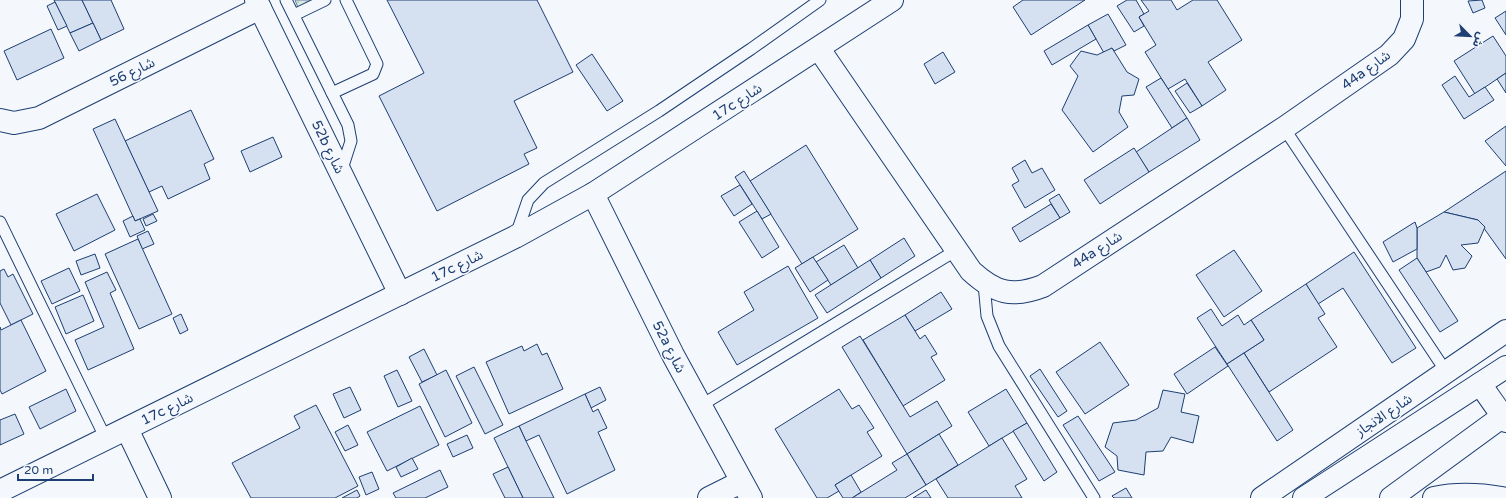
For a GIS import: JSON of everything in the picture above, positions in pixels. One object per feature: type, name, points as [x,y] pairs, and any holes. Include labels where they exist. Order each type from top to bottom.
[{"type":"street","name":"17c شارع","points":[[0,491],[515,237],[592,194],[819,49],[892,0]]},
{"type":"street","name":"44a شارع","points":[[819,49],[955,251],[984,284],[998,290],[1013,293],[1028,291],[1043,286],[1284,128],[1389,55],[1404,39],[1412,19],[1412,0]]},
{"type":"street","name":"شارع 56","points":[[0,120],[14,123],[39,118],[258,4]]},
{"type":"street","name":"52b شارع","points":[[258,4],[400,294]]},
{"type":"street","name":"52a شارع","points":[[592,194],[700,406],[746,490]]},
{"type":"street","name":"شارع الانجاز","points":[[1262,498],[1447,373],[1506,331]]},
{"type":"street","name":"شارع الانجاز","points":[[1304,498],[1506,367]]},
{"type":"street","points":[[1391,498],[1505,417],[1480,384]]},
{"type":"street","points":[[127,429],[160,498]]},
{"type":"street","points":[[709,498],[746,490]]},
{"type":"street","points":[[1434,498],[1450,494],[1477,494],[1502,498]]},
{"type":"lane","points":[[286,0],[350,133],[349,149],[340,172]]},
{"type":"lane","points":[[294,15],[326,0]]},
{"type":"lane","points":[[332,93],[373,74],[377,64],[346,0]]},
{"type":"lane","points":[[515,237],[528,200],[544,183],[659,111],[820,0]]},
{"type":"lane","points":[[1284,128],[1447,373]]},
{"type":"lane","points":[[0,222],[106,438]]},
{"type":"lane","points":[[700,406],[955,251]]},
{"type":"lane","points":[[984,284],[987,316],[999,346],[1094,498]]},
{"type":"shaded area","points":[[295,0],[317,0],[299,10]]},
{"type":"building","points":[[54,0],[82,0],[93,23],[70,33]]},
{"type":"building","points":[[82,0],[111,0],[124,29],[101,40]]},
{"type":"building","points":[[387,0],[537,0],[573,72],[514,101],[537,148],[524,154],[529,164],[437,211],[379,96],[424,73]]},
{"type":"building","points":[[1023,0],[1085,0],[1031,35],[1013,7]]},
{"type":"building","points":[[1127,0],[1136,0],[1144,14],[1139,17],[1144,26],[1134,32],[1117,6]]},
{"type":"building","points":[[1141,0],[1171,0],[1177,10],[1193,0],[1217,0],[1242,40],[1208,62],[1226,90],[1202,106],[1185,79],[1168,89],[1145,52],[1156,45],[1139,17],[1149,11]]},
{"type":"building","points":[[1482,0],[1485,8],[1473,13],[1468,1]]},
{"type":"building","points":[[55,2],[67,26],[58,30],[47,6]]},
{"type":"building","points":[[1506,11],[1506,35],[1495,18]]},
{"type":"building","points":[[1108,14],[1126,45],[1114,51],[1112,48],[1104,53],[1088,25]]},
{"type":"building","points":[[93,23],[101,40],[79,51],[70,33]]},
{"type":"building","points":[[1088,25],[1096,39],[1052,65],[1044,51]]},
{"type":"building","points":[[51,29],[64,58],[17,80],[4,51]]},
{"type":"building","points":[[1493,36],[1506,56],[1506,73],[1475,94],[1454,61]]},
{"type":"building","points":[[1112,48],[1127,72],[1139,79],[1134,95],[1122,96],[1119,112],[1128,127],[1093,152],[1062,110],[1078,76],[1070,66],[1081,51],[1097,55]]},
{"type":"building","points":[[943,52],[955,72],[935,84],[924,64]]},
{"type":"building","points":[[592,54],[623,101],[607,111],[576,65]]},
{"type":"building","points":[[1506,73],[1506,93],[1497,79]]},
{"type":"building","points":[[1455,76],[1469,97],[1485,87],[1494,100],[1464,119],[1442,85]]},
{"type":"building","points":[[1161,78],[1187,118],[1172,128],[1146,87]]},
{"type":"building","points":[[1187,83],[1202,106],[1190,113],[1175,91]]},
{"type":"building","points":[[191,110],[214,159],[204,164],[210,179],[168,199],[162,186],[149,192],[125,141]]},
{"type":"building","points":[[1187,118],[1200,140],[1149,172],[1136,152]]},
{"type":"building","points":[[115,119],[158,211],[135,221],[93,129]]},
{"type":"building","points":[[1506,126],[1506,166],[1485,141]]},
{"type":"building","points":[[273,137],[282,157],[250,172],[241,151]]},
{"type":"building","points":[[806,145],[858,229],[802,264],[750,181]]},
{"type":"building","points":[[1134,148],[1149,172],[1100,204],[1084,180]]},
{"type":"building","points":[[1025,160],[1032,173],[1042,168],[1055,190],[1025,208],[1012,185],[1019,181],[1012,168]]},
{"type":"building","points":[[744,171],[771,214],[762,219],[735,177]]},
{"type":"building","points":[[1506,171],[1506,259],[1478,220],[1444,212]]},
{"type":"building","points":[[740,185],[752,204],[734,216],[721,196]]},
{"type":"building","points":[[97,194],[115,230],[74,251],[56,214]]},
{"type":"building","points":[[1059,194],[1070,212],[1060,218],[1049,200]]},
{"type":"building","points":[[1051,204],[1060,218],[1020,242],[1012,228]]},
{"type":"building","points":[[757,211],[779,247],[762,258],[739,222]]},
{"type":"building","points":[[1444,212],[1478,220],[1485,227],[1478,243],[1461,245],[1472,256],[1465,268],[1453,270],[1446,255],[1440,267],[1426,272],[1417,258],[1417,228]]},
{"type":"building","points":[[153,214],[157,221],[146,226],[143,219]]},
{"type":"building","points":[[133,216],[135,221],[140,219],[145,230],[130,237],[123,221]]},
{"type":"building","points":[[1415,222],[1417,228],[1417,249],[1393,262],[1383,242]]},
{"type":"building","points":[[148,231],[154,244],[142,249],[137,236]]},
{"type":"building","points":[[904,238],[915,256],[881,278],[870,260]]},
{"type":"building","points":[[138,239],[172,314],[139,329],[105,254]]},
{"type":"building","points":[[844,245],[858,268],[831,285],[816,262]]},
{"type":"building","points":[[1234,250],[1262,291],[1224,317],[1196,275]]},
{"type":"building","points":[[1354,252],[1416,348],[1392,363],[1343,288],[1318,304],[1306,284]]},
{"type":"building","points":[[95,254],[100,268],[81,275],[76,261]]},
{"type":"building","points":[[813,257],[828,280],[810,292],[795,268]]},
{"type":"building","points":[[1417,258],[1458,321],[1440,332],[1399,270]]},
{"type":"building","points":[[870,260],[881,278],[827,313],[815,295]]},
{"type":"building","points":[[788,266],[818,318],[737,365],[718,332],[754,310],[744,292]]},
{"type":"building","points":[[69,268],[80,291],[52,304],[41,281]]},
{"type":"building","points":[[4,269],[8,277],[13,274],[33,314],[11,325],[0,303],[0,271]]},
{"type":"building","points":[[107,272],[116,290],[110,293],[134,349],[88,370],[75,340],[104,327],[85,282]]},
{"type":"building","points":[[1306,284],[1325,314],[1318,318],[1337,347],[1269,392],[1244,353],[1264,340],[1251,320]]},
{"type":"building","points":[[941,292],[952,309],[915,331],[905,315]]},
{"type":"building","points":[[83,295],[94,321],[66,334],[55,307]]},
{"type":"building","points":[[1211,309],[1222,326],[1238,315],[1244,325],[1251,320],[1264,340],[1227,364],[1197,318]]},
{"type":"building","points":[[181,314],[188,330],[180,334],[173,318]]},
{"type":"building","points":[[905,315],[920,339],[925,335],[937,354],[931,357],[945,380],[903,406],[863,340]]},
{"type":"building","points":[[21,320],[46,371],[2,394],[0,390],[0,327],[1,330]]},
{"type":"building","points":[[860,336],[910,417],[937,401],[952,426],[907,454],[842,347]]},
{"type":"building","points":[[1100,342],[1129,385],[1085,414],[1056,372]]},
{"type":"building","points":[[537,344],[542,355],[547,353],[563,389],[509,414],[486,362],[522,346],[524,351]]},
{"type":"building","points":[[1215,347],[1228,366],[1187,394],[1174,374]]},
{"type":"building","points":[[424,349],[437,375],[422,382],[409,357]]},
{"type":"building","points":[[1244,353],[1293,430],[1277,441],[1227,364]]},
{"type":"building","points":[[474,367],[503,425],[485,434],[456,376]]},
{"type":"building","points":[[1040,369],[1067,411],[1058,417],[1030,376]]},
{"type":"building","points":[[397,370],[412,401],[398,407],[384,376]]},
{"type":"building","points":[[446,370],[472,423],[445,437],[419,384]]},
{"type":"building","points":[[350,387],[361,410],[344,418],[333,394]]},
{"type":"building","points":[[600,387],[606,400],[591,408],[585,394]]},
{"type":"building","points":[[66,389],[76,411],[40,429],[29,407]]},
{"type":"building","points":[[839,389],[852,409],[859,405],[874,428],[867,432],[882,456],[835,485],[839,491],[827,498],[817,498],[775,429]]},
{"type":"building","points":[[1006,389],[1027,423],[989,446],[968,412]]},
{"type":"building","points":[[1163,390],[1185,394],[1181,412],[1199,416],[1193,443],[1171,437],[1163,451],[1146,452],[1144,475],[1118,470],[1117,456],[1105,447],[1113,423],[1136,420],[1158,408]]},
{"type":"building","points":[[585,394],[593,412],[598,409],[607,428],[598,432],[615,470],[567,494],[539,435],[526,441],[519,426]]},
{"type":"building","points":[[316,405],[358,486],[335,498],[251,498],[232,463],[300,428],[294,416]]},
{"type":"building","points":[[420,406],[439,445],[387,471],[367,432]]},
{"type":"building","points":[[15,414],[24,434],[0,445],[0,420]]},
{"type":"building","points":[[1078,416],[1115,472],[1099,481],[1063,425]]},
{"type":"building","points":[[1027,423],[1057,472],[1044,481],[1013,431]]},
{"type":"building","points":[[348,425],[358,445],[345,451],[335,432]]},
{"type":"building","points":[[519,426],[554,498],[523,498],[494,438]]},
{"type":"building","points":[[939,434],[958,465],[926,485],[907,454]]},
{"type":"building","points":[[467,435],[473,448],[453,457],[447,444]]},
{"type":"building","points":[[1002,438],[1027,479],[1015,486],[1022,498],[948,498],[936,479]]},
{"type":"building","points":[[907,454],[926,485],[905,498],[852,498],[897,470],[892,463]]},
{"type":"building","points":[[412,458],[418,469],[401,477],[396,467]]},
{"type":"building","points":[[508,467],[523,498],[505,498],[493,474]]},
{"type":"building","points":[[440,470],[448,487],[425,498],[396,498],[393,493]]},
{"type":"building","points":[[372,472],[379,489],[366,495],[359,477]]},
{"type":"building","points":[[851,475],[861,492],[852,498],[843,498],[835,485]]},
{"type":"building","points":[[1126,488],[1132,498],[1114,498],[1112,496]]},
{"type":"building","points":[[357,490],[360,496],[357,498],[342,498]]},
{"type":"building","points":[[926,490],[931,498],[913,498]]}]
